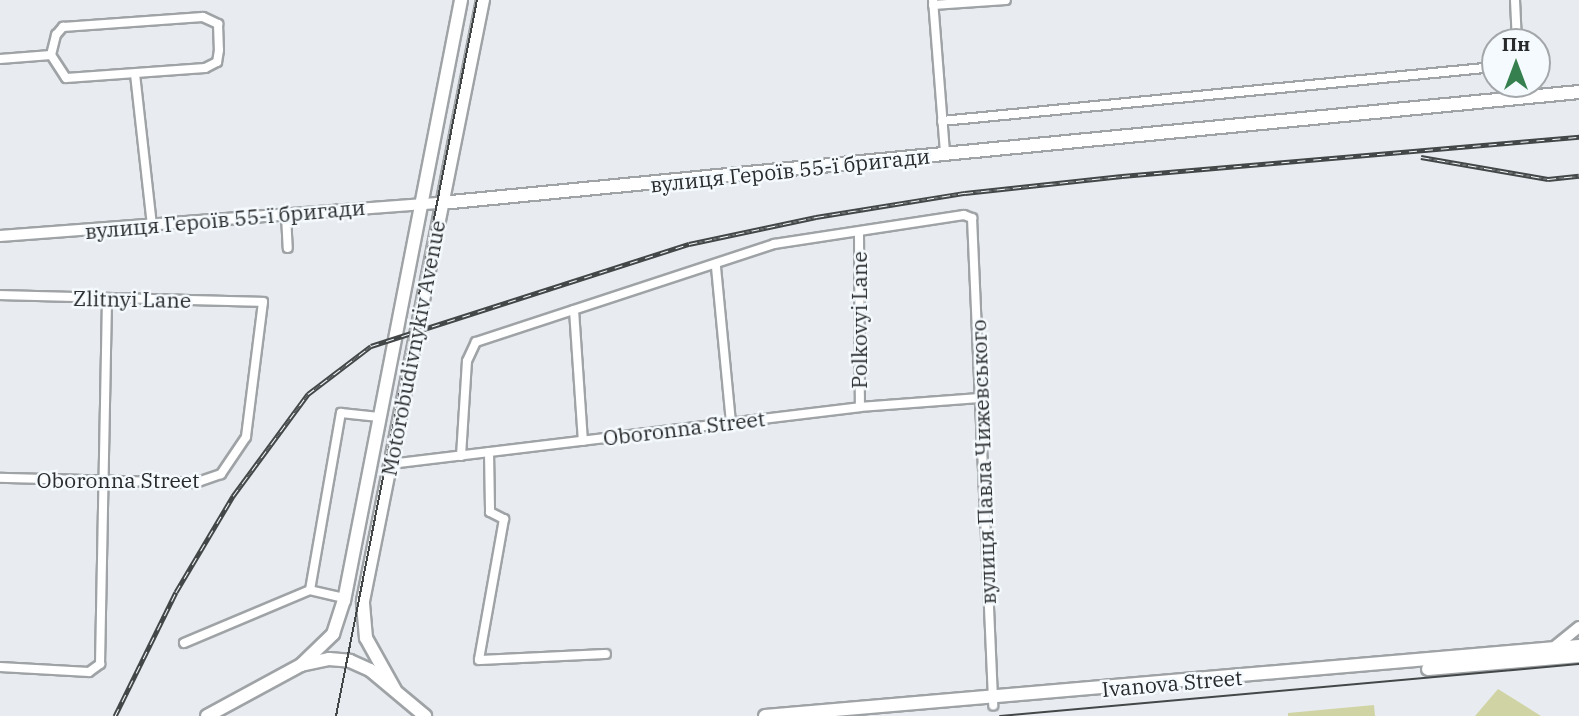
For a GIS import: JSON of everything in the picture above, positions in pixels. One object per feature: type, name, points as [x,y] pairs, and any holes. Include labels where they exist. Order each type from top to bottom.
[{"type":"main road","name":"Motorobudivnykiv Avenue","points":[[301,665],[333,634],[344,598],[419,203],[461,0]]},
{"type":"main road","name":"Motorobudivnykiv Avenue","points":[[395,690],[366,638],[362,620],[441,203],[484,0]]},
{"type":"main road","name":"вулиця Героїв 55-ї бригади","points":[[441,203],[1579,92]]},
{"type":"main road","name":"Ivanova Street","points":[[869,716],[1579,646]]},
{"type":"main road","name":"Ivanova Street","points":[[765,716],[993,702],[1579,656]]},
{"type":"main road","points":[[209,715],[301,665],[351,661],[395,690],[409,709],[425,716]]},
{"type":"street","points":[[945,154],[933,3],[1006,0]]},
{"type":"street","points":[[1515,0],[1516,28]]},
{"type":"street","points":[[203,17],[215,20],[219,57],[212,65],[135,74],[65,78],[51,55],[53,40],[63,27],[203,17]]},
{"type":"street","points":[[0,59],[51,55]]},
{"type":"street","points":[[942,121],[1481,69]]},
{"type":"street","points":[[135,74],[152,226]]},
{"type":"street","name":"вулиця Героїв 55-ї бригади","points":[[0,236],[441,203]]},
{"type":"street","points":[[286,215],[288,248]]},
{"type":"street","name":"вулиця Павла Чижевського","points":[[859,233],[964,215],[976,226],[979,398],[993,702]]},
{"type":"street","points":[[461,456],[469,350],[476,342],[716,267],[774,244],[859,233]]},
{"type":"street","name":"Polkovyi Lane","points":[[859,233],[860,407]]},
{"type":"street","points":[[716,267],[730,422]]},
{"type":"street","name":"Zlitnyi Lane","points":[[0,295],[107,300],[264,302]]},
{"type":"street","points":[[0,667],[89,672],[100,664],[107,300]]},
{"type":"street","name":"Oboronna Street","points":[[0,478],[195,483],[221,474],[247,437],[264,302]]},
{"type":"street","points":[[574,310],[583,441]]},
{"type":"street","name":"Oboronna Street","points":[[390,464],[860,407],[979,398]]},
{"type":"street","points":[[310,590],[341,413],[379,417]]},
{"type":"street","points":[[489,452],[490,512],[504,519],[479,660],[606,654]]},
{"type":"street","points":[[184,643],[310,590],[344,598]]},
{"type":"street","points":[[1540,659],[1579,627]]},
{"type":"green space","points":[[1498,689],[1541,716],[1475,716]]},
{"type":"green space","points":[[1374,705],[1375,716],[1288,716],[1288,713]]},
{"type":"tram line","points":[[336,716],[477,0]]},
{"type":"tram line","points":[[1000,716],[1579,664]]},
{"type":"railway","points":[[115,716],[176,592],[233,496],[308,394],[371,346],[689,244],[816,217],[965,193],[1122,176],[1579,137]]},
{"type":"railway","points":[[1421,157],[1548,179],[1579,176]]}]
